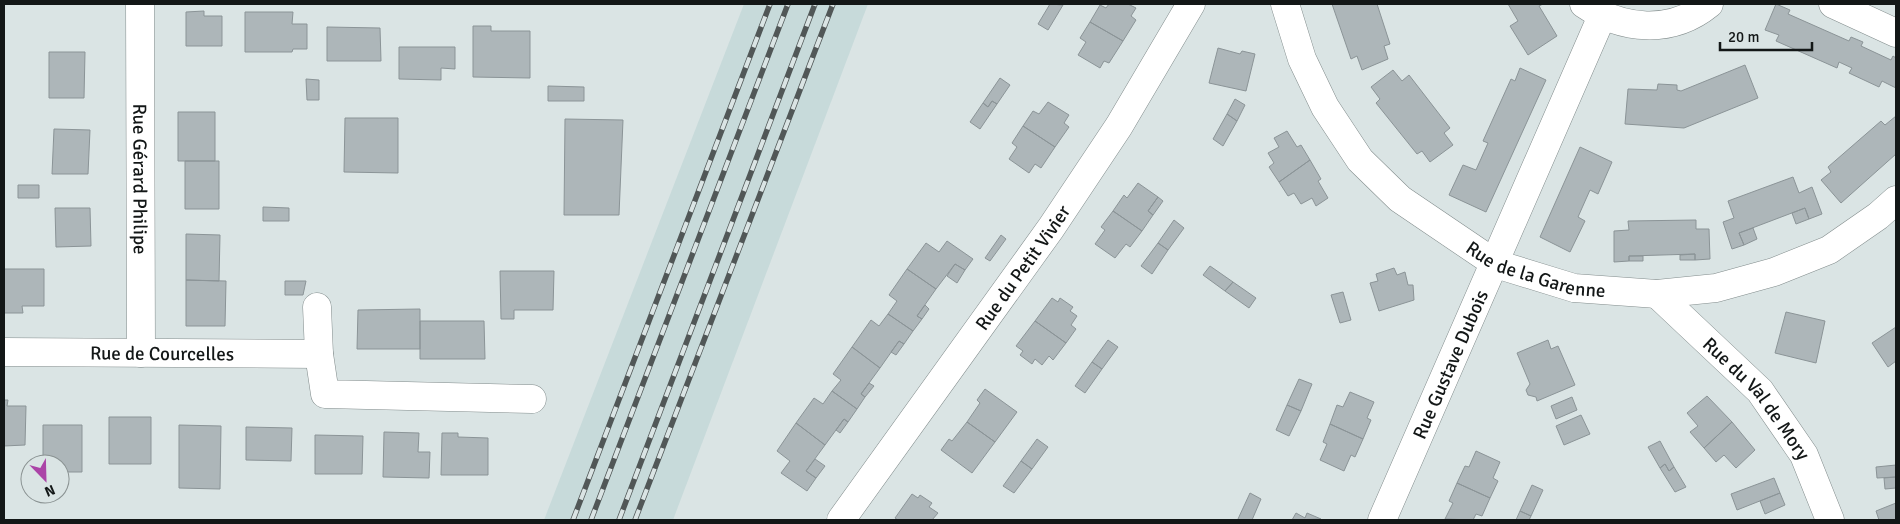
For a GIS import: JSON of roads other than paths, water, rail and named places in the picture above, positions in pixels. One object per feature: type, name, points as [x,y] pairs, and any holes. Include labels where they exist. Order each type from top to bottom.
[{"type":"street","name":"Rue Gérard Philipe","points":[[140,4],[141,353]]},
{"type":"street","name":"Rue du Petit Vivier","points":[[841,520],[1051,228],[1119,126],[1191,4]]},
{"type":"street","name":"Rue de la Garenne","points":[[1286,4],[1302,59],[1325,107],[1360,160],[1400,199],[1496,264],[1574,288],[1657,294],[1716,288],[1774,272],[1829,250],[1878,216],[1896,200]]},
{"type":"street","points":[[1593,10],[1634,25],[1668,24],[1699,12],[1709,4]]},
{"type":"street","points":[[1833,4],[1896,32]]},
{"type":"street","name":"Rue Gustave Dubois","points":[[1382,520],[1496,264],[1593,10]]},
{"type":"street","name":"Rue du Val de Mory","points":[[1657,294],[1760,391],[1804,455],[1830,520]]},
{"type":"street","points":[[317,307],[319,354],[325,394],[532,399]]},
{"type":"street","name":"Rue de Courcelles","points":[[4,352],[319,354]]},
{"type":"railway","points":[[573,520],[770,4]]},
{"type":"railway","points":[[591,520],[788,4]]},
{"type":"railway","points":[[619,520],[815,4]]},
{"type":"railway","points":[[635,520],[833,4]]}]
